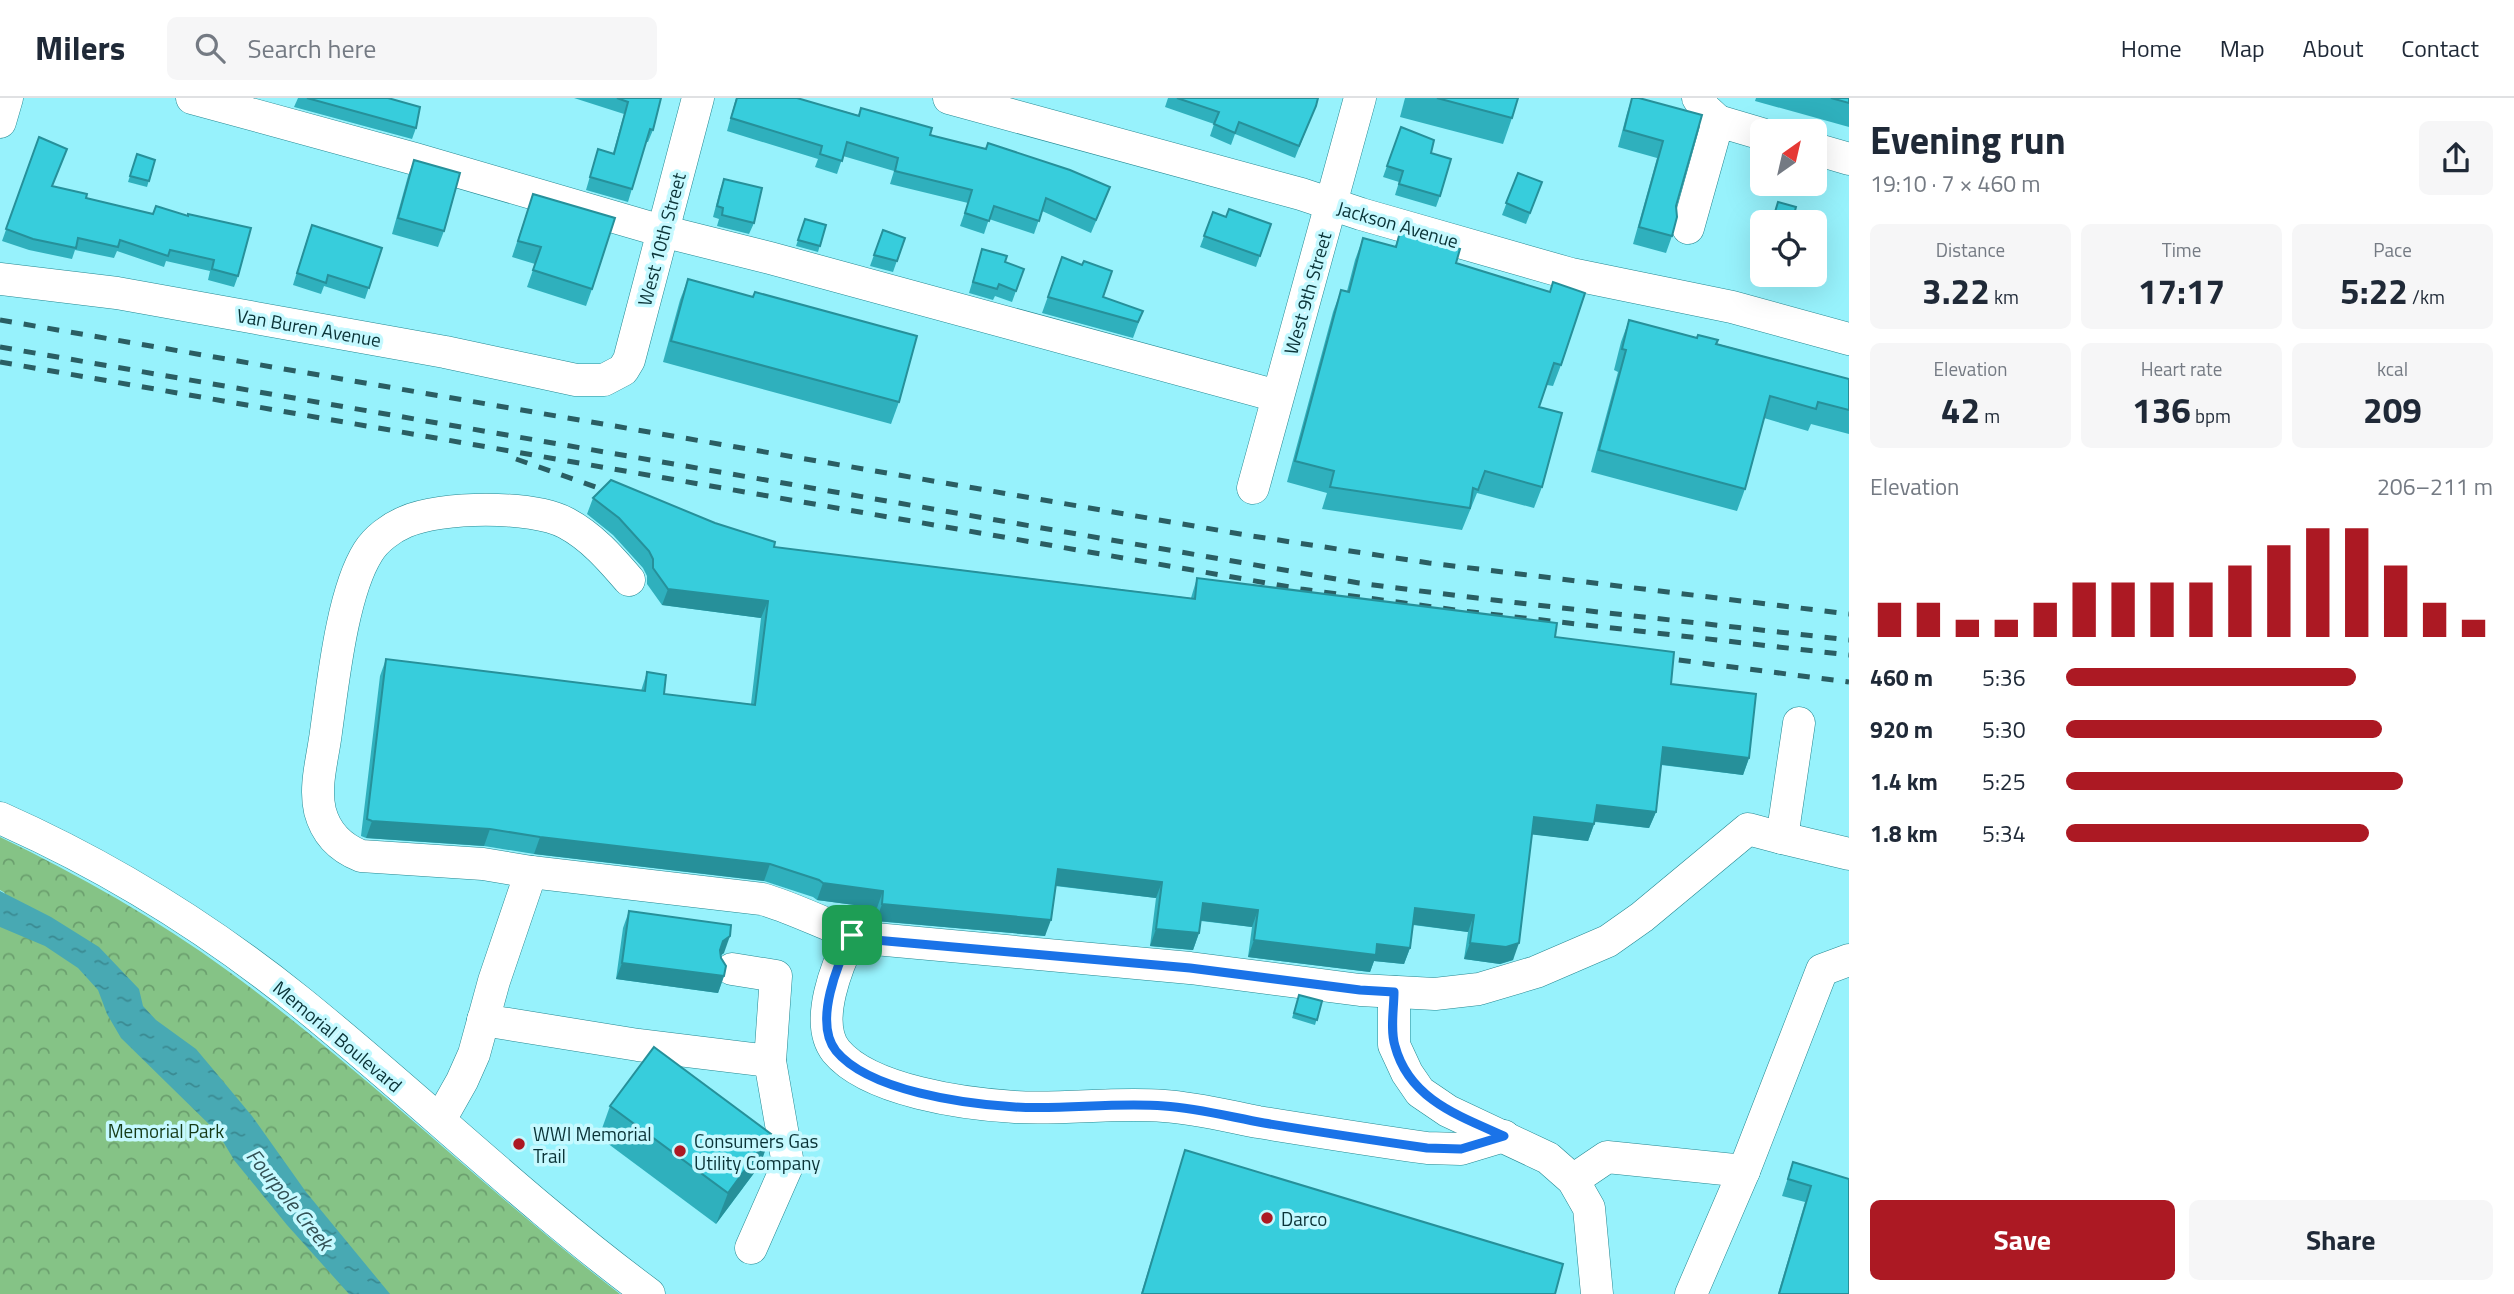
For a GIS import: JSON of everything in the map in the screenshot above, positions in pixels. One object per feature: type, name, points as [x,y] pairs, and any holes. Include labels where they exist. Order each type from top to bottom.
[{"type":"street","points":[[0,122],[7,98]]},
{"type":"street","points":[[192,98],[441,166],[662,231],[797,265],[1277,396]]},
{"type":"street","name":"West 10th Street","points":[[615,376],[629,360],[698,98]]},
{"type":"street","name":"Jackson Avenue","points":[[949,98],[1571,274],[1847,331]]},
{"type":"street","name":"West 9th Street","points":[[1253,488],[1360,98]]},
{"type":"street","points":[[1698,98],[1718,121],[1750,130]]},
{"type":"street","points":[[1688,228],[1718,121]]},
{"type":"street","points":[[1827,153],[1849,159]]},
{"type":"street","name":"Van Buren Avenue","points":[[0,279],[117,293],[445,352],[576,380],[591,381],[615,376]]},
{"type":"street","points":[[629,580],[603,550],[565,523],[538,513],[462,511],[429,515],[405,522],[385,534],[369,551],[358,572],[343,631],[318,788],[319,809],[324,824],[333,837],[346,850],[361,856],[483,864],[762,899],[791,908],[830,928],[864,939],[1190,968],[1360,990],[1435,994],[1479,989],[1536,972],[1608,941],[1748,829],[1849,854]]},
{"type":"street","points":[[1782,838],[1799,723]]},
{"type":"street","name":"Memorial Boulevard","points":[[0,818],[63,848],[140,891],[237,955],[298,1000],[567,1230],[649,1294]]},
{"type":"street","points":[[440,1120],[474,1054],[531,872]]},
{"type":"street","points":[[852,935],[835,977],[827,1013],[827,1031],[834,1049],[849,1063],[868,1076],[892,1086],[940,1097],[1014,1107],[1166,1106],[1427,1148],[1461,1149],[1504,1136]]},
{"type":"street","points":[[1691,1294],[1744,1171],[1822,970],[1849,960]]},
{"type":"street","points":[[732,968],[776,976],[770,1061],[788,1164],[751,1248]]},
{"type":"street","points":[[1394,992],[1394,1045],[1407,1073],[1420,1092],[1448,1111],[1548,1158],[1573,1180],[1589,1208],[1597,1294]]},
{"type":"street","points":[[483,1020],[638,1045],[770,1061]]},
{"type":"street","points":[[1573,1180],[1607,1157],[1744,1171]]},
{"type":"green space","name":"Memorial Park","points":[[0,837],[117,899],[174,933],[228,971],[328,1049],[521,1214],[620,1294],[0,1294],[0,902],[5,893],[0,890]]},
{"type":"water","name":"Fourpole Creek","points":[[0,891],[51,917],[99,947],[139,989],[143,1006],[156,1020],[196,1049],[217,1074],[252,1116],[306,1192],[390,1294],[349,1294],[287,1225],[234,1160],[218,1133],[121,1038],[107,1014],[98,990],[78,968],[45,946],[0,927]]},
{"type":"building","points":[[307,98],[388,98],[420,107],[416,128]]},
{"type":"building","points":[[617,98],[661,98],[632,189],[590,177],[598,149],[614,154],[628,102]]},
{"type":"building","points":[[737,98],[797,98],[859,116],[861,108],[932,128],[930,135],[986,149],[988,143],[1070,170],[1110,187],[1096,220],[1046,198],[1039,221],[994,206],[989,221],[965,213],[972,190],[895,171],[898,158],[847,142],[842,161],[820,154],[822,146],[731,118]]},
{"type":"building","points":[[1177,98],[1318,98],[1299,146],[1239,122],[1235,133],[1214,124],[1219,112]]},
{"type":"building","points":[[1437,98],[1518,98],[1512,118]]},
{"type":"building","points":[[1632,98],[1702,115],[1676,206],[1677,217],[1672,236],[1639,227],[1663,141],[1624,130]]},
{"type":"building","points":[[1831,98],[1849,98],[1849,103]]},
{"type":"building","points":[[1401,127],[1434,140],[1431,153],[1451,159],[1440,196],[1399,184],[1403,171],[1387,166]]},
{"type":"building","points":[[39,137],[67,149],[52,186],[87,194],[86,198],[153,214],[156,206],[188,216],[251,228],[238,276],[212,269],[214,260],[170,250],[168,256],[120,240],[118,247],[78,238],[76,248],[33,239],[6,229]]},
{"type":"building","points":[[137,154],[155,160],[149,181],[130,176]]},
{"type":"building","points":[[414,160],[460,173],[444,231],[398,218]]},
{"type":"building","points":[[1518,173],[1542,182],[1530,213],[1506,203]]},
{"type":"building","points":[[724,179],[762,188],[754,223],[722,215],[723,208],[717,206]]},
{"type":"building","points":[[533,194],[615,218],[592,289],[533,270],[541,247],[518,241]]},
{"type":"building","points":[[1778,202],[1796,207],[1795,210],[1776,210]]},
{"type":"building","points":[[1229,209],[1271,224],[1260,256],[1204,236],[1213,212],[1226,217]]},
{"type":"building","points":[[805,219],[826,225],[820,246],[798,240]]},
{"type":"building","points":[[312,225],[382,248],[369,288],[328,275],[326,283],[297,273]]},
{"type":"building","points":[[883,230],[905,238],[897,261],[874,255]]},
{"type":"building","points":[[1400,232],[1460,249],[1456,263],[1550,292],[1553,282],[1585,293],[1561,365],[1554,363],[1539,407],[1562,413],[1542,487],[1485,471],[1478,490],[1473,488],[1470,508],[1330,487],[1334,471],[1295,461],[1341,290],[1349,292],[1363,238],[1396,247]]},
{"type":"building","points":[[982,249],[1007,256],[1005,262],[1024,269],[1016,291],[999,284],[997,289],[973,282]]},
{"type":"building","points":[[1062,257],[1082,265],[1084,261],[1112,271],[1103,297],[1143,311],[1138,322],[1048,297]]},
{"type":"building","points":[[688,279],[753,297],[755,292],[917,336],[899,402],[671,341]]},
{"type":"building","points":[[1629,320],[1697,338],[1698,335],[1718,340],[1716,344],[1849,379],[1849,410],[1818,402],[1816,409],[1770,396],[1745,489],[1599,450],[1626,350],[1622,349]]},
{"type":"building","points":[[611,480],[715,523],[775,542],[774,547],[1195,599],[1197,578],[1557,623],[1555,637],[1674,652],[1671,684],[1756,694],[1749,758],[1663,747],[1656,812],[1597,805],[1594,824],[1534,817],[1519,943],[1506,947],[1470,943],[1474,915],[1415,908],[1410,948],[1377,944],[1376,955],[1254,940],[1258,910],[1203,903],[1199,933],[1156,929],[1162,882],[1058,869],[1051,920],[882,904],[883,891],[823,883],[770,864],[490,829],[367,819],[386,659],[645,691],[647,672],[666,675],[664,694],[755,705],[768,601],[668,589],[653,568],[649,551],[619,518],[593,498]]},
{"type":"building","points":[[629,911],[731,925],[730,936],[723,941],[720,950],[726,966],[724,976],[622,963]]},
{"type":"building","points":[[1299,995],[1322,1001],[1317,1020],[1294,1013]]},
{"type":"building","points":[[654,1047],[771,1134],[728,1193],[610,1106]]},
{"type":"building","name":"Darco","points":[[1185,1150],[1563,1264],[1555,1294],[1142,1294]]},
{"type":"building","points":[[1793,1162],[1849,1179],[1849,1294],[1779,1294],[1811,1186],[1788,1179]]},
{"type":"railway","points":[[0,320],[1252,536],[1429,563],[1849,614]]},
{"type":"railway","points":[[0,347],[1359,583],[1849,640]]},
{"type":"railway","points":[[0,362],[1301,589],[1463,611],[1849,655]]},
{"type":"railway","points":[[516,459],[621,496]]},
{"type":"railway","points":[[1655,657],[1849,682]]},
{"type":"place","name":"WWI Memorial Trail","points":[[519,1144]]},
{"type":"place","name":"Consumers Gas Utility Company","points":[[680,1151]]},
{"type":"place","name":"Darco","points":[[1267,1218]]},
{"type":"route","points":[[852,935],[864,939],[1190,968],[1394,992],[1394,1045],[1407,1073],[1420,1092],[1448,1111],[1504,1136],[1461,1149],[1427,1148],[1166,1106],[1014,1107],[940,1097],[892,1086],[868,1076],[849,1063],[834,1049],[827,1031],[827,1013],[835,977],[852,935]]}]
